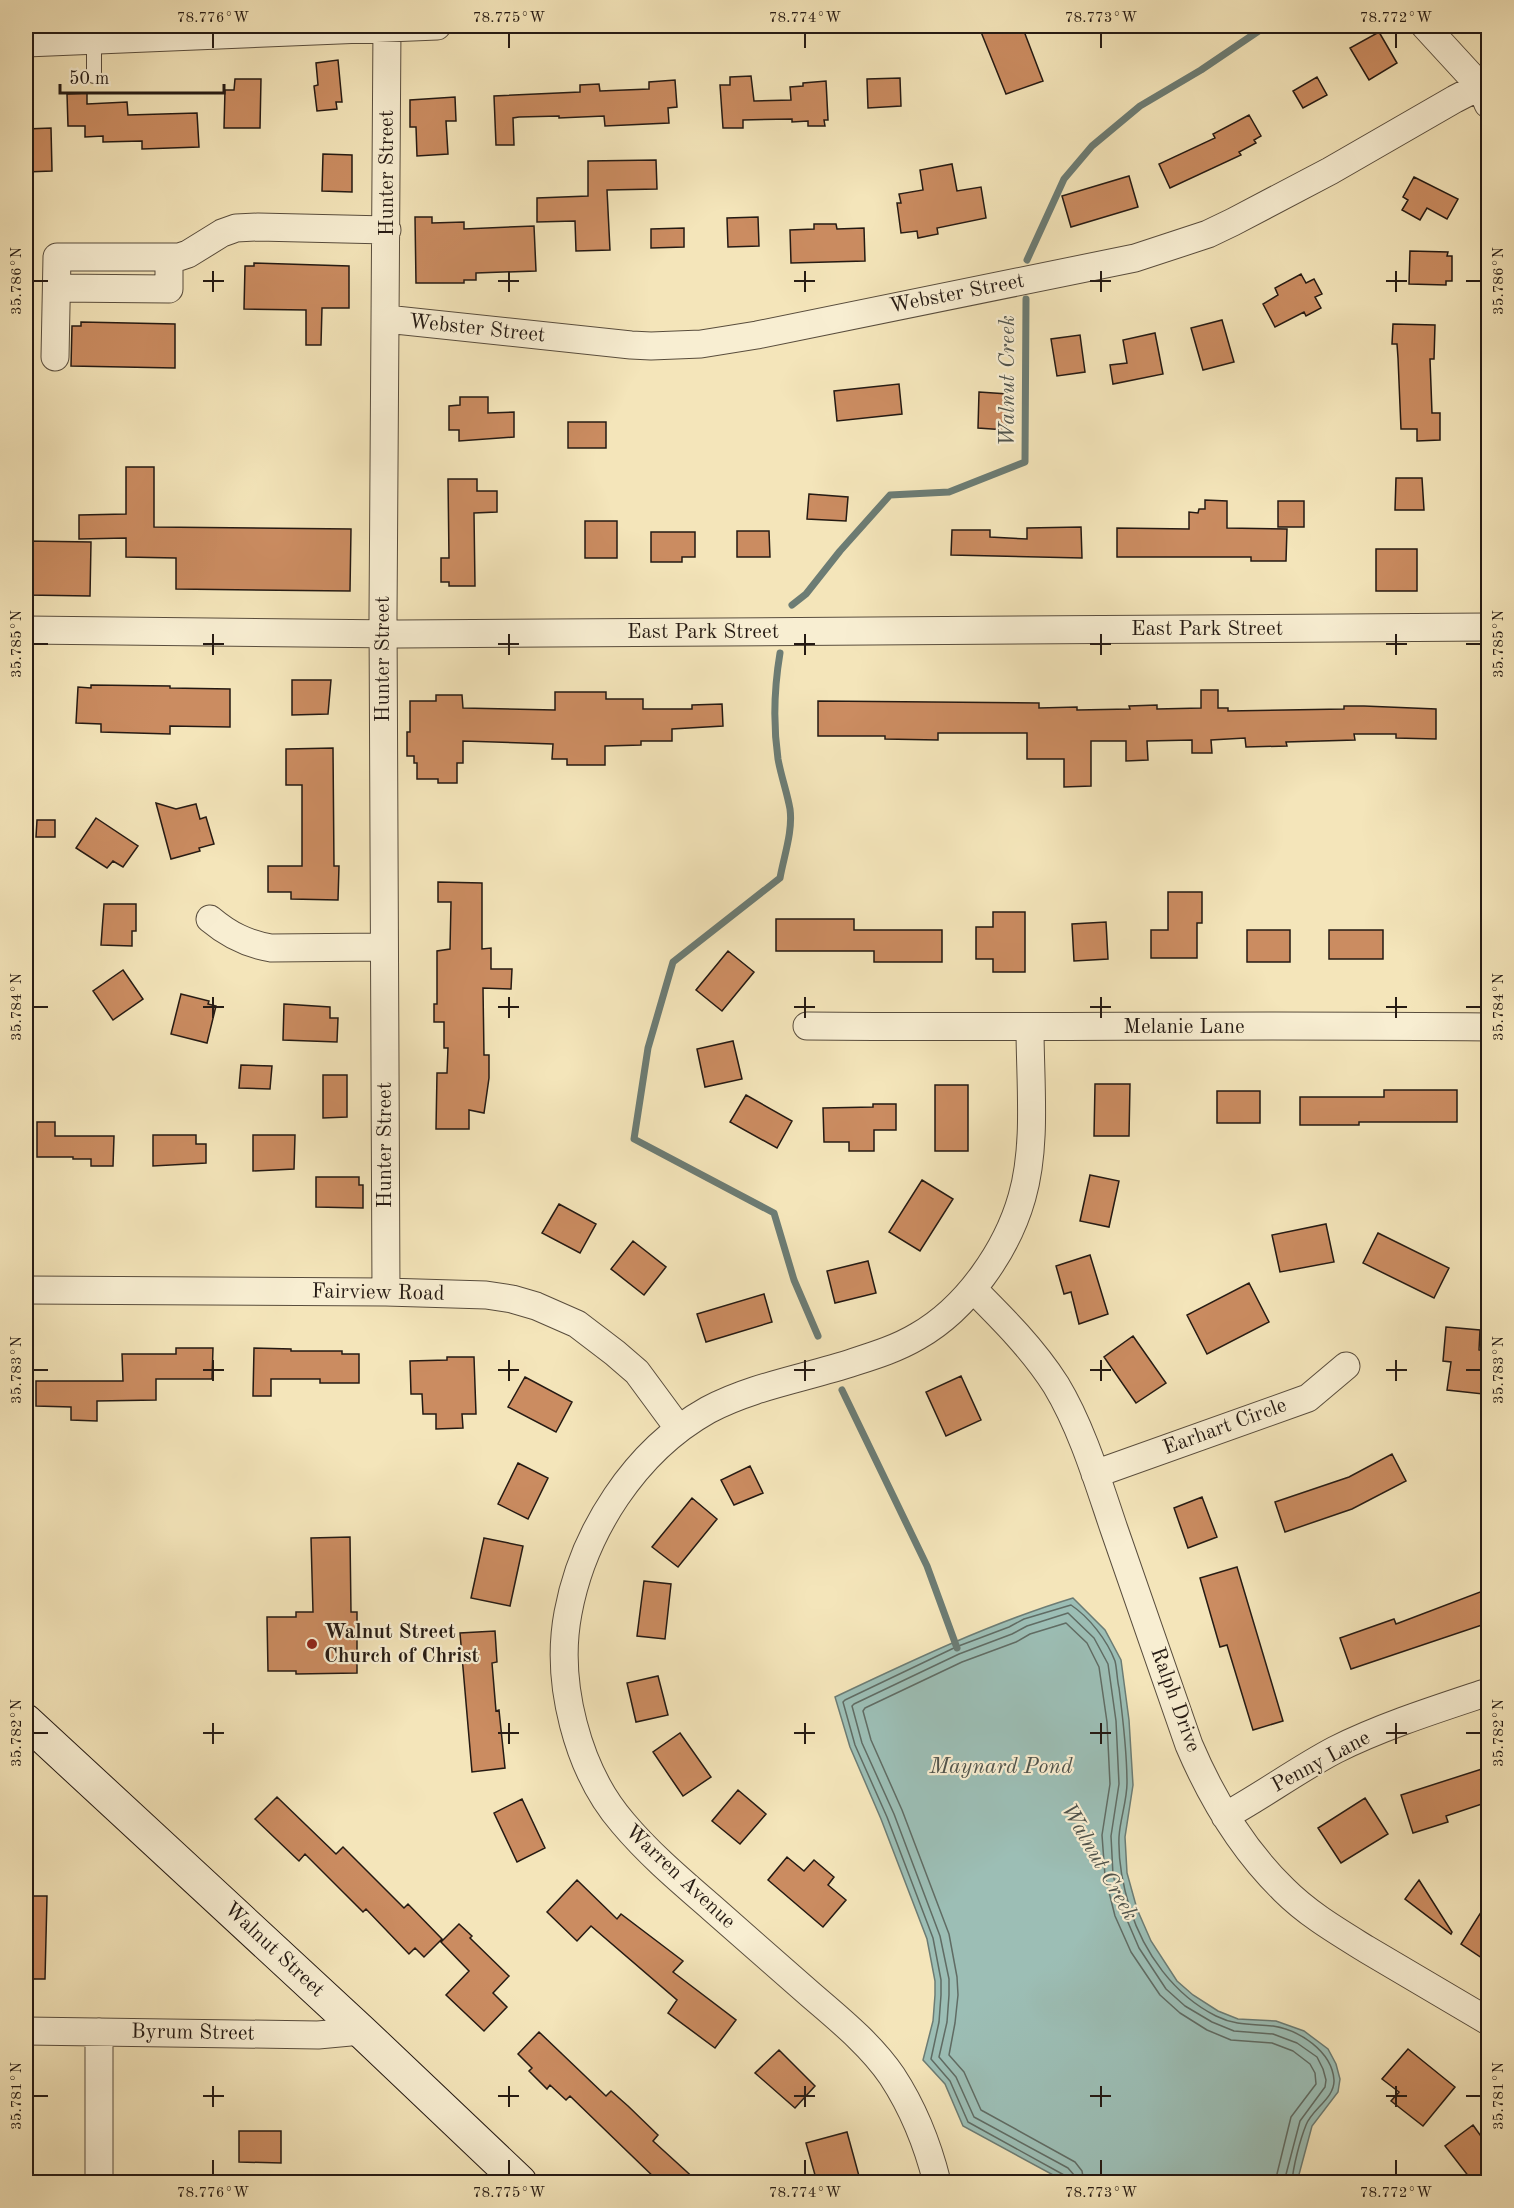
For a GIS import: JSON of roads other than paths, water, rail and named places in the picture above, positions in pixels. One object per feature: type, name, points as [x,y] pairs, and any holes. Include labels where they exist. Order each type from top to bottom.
[{"type":"main road","name":"Walnut Street","points":[[26,1721],[361,2031],[520,2182]]},
{"type":"street","points":[[26,43],[53,33],[94,39],[437,26]]},
{"type":"street","points":[[1425,26],[1486,91]]},
{"type":"street","name":"Hunter Street","points":[[386,1292],[383,634],[387,27]]},
{"type":"street","name":"Webster Street","points":[[386,319],[631,345],[701,344],[1069,273],[1136,258],[1208,234],[1330,171],[1455,99],[1486,91]]},
{"type":"street","points":[[55,357],[57,257],[169,258],[188,254],[222,233],[236,228],[387,230]]},
{"type":"street","name":"East Park Street","points":[[26,630],[383,634],[1488,627]]},
{"type":"street","points":[[210,919],[234,937],[271,948],[384,947]]},
{"type":"street","name":"Melanie Lane","points":[[807,1026],[1030,1028],[1357,1025],[1488,1027]]},
{"type":"street","name":"Warren Avenue","points":[[937,2182],[925,2142],[891,2075],[852,2031],[661,1864],[620,1821],[591,1773],[578,1741],[564,1675],[564,1635],[568,1610],[588,1546],[618,1493],[636,1471],[679,1429],[709,1410],[737,1398],[895,1348],[922,1334],[944,1317],[973,1289],[1002,1245],[1023,1195],[1030,1140],[1030,1028]]},
{"type":"street","name":"Ralph Drive","points":[[973,1289],[1022,1339],[1057,1387],[1071,1415],[1095,1474],[1189,1745],[1204,1780],[1224,1816],[1262,1868],[1285,1892],[1324,1923],[1488,2021]]},
{"type":"street","name":"Fairview Road","points":[[26,1290],[386,1292],[486,1295],[512,1299],[558,1314],[592,1335],[637,1372],[679,1429]]},
{"type":"street","name":"Earhart Circle","points":[[1095,1474],[1308,1398],[1346,1366]]},
{"type":"street","name":"Penny Lane","points":[[1224,1816],[1315,1761],[1353,1741],[1488,1692]]},
{"type":"street","name":"Byrum Street","points":[[26,2031],[318,2035],[361,2031]]},
{"type":"street","points":[[99,2032],[99,2182]]},
{"type":"lane","points":[[94,39],[94,76]]},
{"type":"water","name":"Maynard Pond","points":[[1073,1598],[1105,1630],[1121,1660],[1129,1720],[1133,1785],[1125,1837],[1127,1873],[1137,1909],[1151,1941],[1177,1981],[1193,1995],[1218,2011],[1238,2019],[1276,2021],[1304,2031],[1328,2049],[1336,2064],[1340,2079],[1338,2092],[1312,2126],[1297,2182],[1066,2182],[963,2126],[945,2084],[923,2060],[933,2021],[935,1995],[935,1981],[927,1939],[881,1819],[850,1747],[835,1697],[982,1631]]},
{"type":"waterway","name":"Walnut Creek","points":[[1027,260],[1064,179],[1092,146],[1140,106],[1201,70],[1266,26]]},
{"type":"waterway","name":"Walnut Creek","points":[[792,605],[806,594],[840,551],[890,495],[949,492],[1025,462],[1026,299]]},
{"type":"waterway","name":"Walnut Creek","points":[[780,653],[775,693],[775,733],[778,759],[791,817],[780,878],[673,962],[648,1048],[634,1139],[774,1213],[794,1280],[818,1336]]},
{"type":"waterway","name":"Walnut Creek","points":[[842,1390],[927,1566],[957,1648]]},
{"type":"place","name":"Walnut Street Church of Christ","points":[[312,1644]]}]
